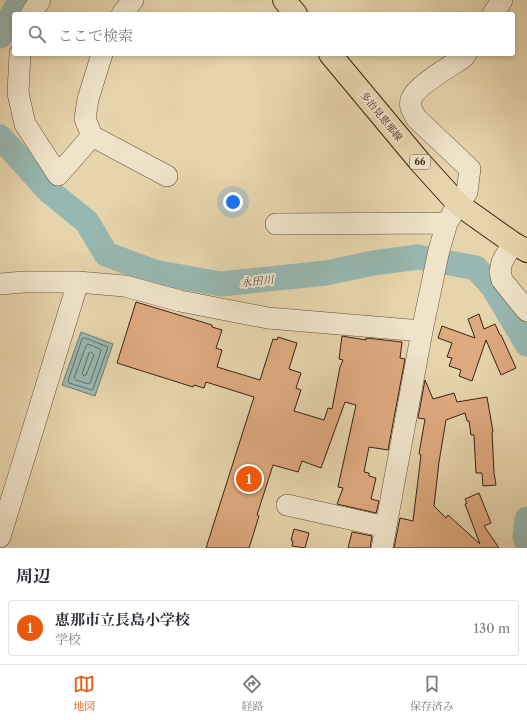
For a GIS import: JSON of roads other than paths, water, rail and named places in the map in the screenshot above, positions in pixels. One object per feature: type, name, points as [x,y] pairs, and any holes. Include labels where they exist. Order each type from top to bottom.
[{"type":"main road","points":[[284,0],[294,12]]},
{"type":"main road","name":"多治見恵那線","points":[[332,56],[420,162],[458,204],[520,247]]},
{"type":"street","points":[[32,12],[40,0]]},
{"type":"street","points":[[124,12],[133,0]]},
{"type":"street","points":[[494,12],[502,0]]},
{"type":"street","points":[[20,56],[18,93],[25,124],[58,175],[92,136]]},
{"type":"street","points":[[101,56],[88,99],[85,119],[92,136],[167,176]]},
{"type":"street","points":[[382,548],[422,331],[439,250],[447,223],[467,192],[470,169],[416,118],[411,109],[411,100],[420,87],[465,56]]},
{"type":"street","points":[[276,224],[447,223]]},
{"type":"street","points":[[520,247],[502,262],[500,272],[502,280],[527,311]]},
{"type":"street","points":[[0,284],[24,282],[78,282],[125,286],[180,301],[268,318],[422,331]]},
{"type":"street","points":[[1,529],[78,282]]},
{"type":"street","points":[[287,504],[386,527]]},
{"type":"water","points":[[81,332],[113,344],[95,396],[62,385]]},
{"type":"waterway","name":"永田川","points":[[14,12],[21,0]]},
{"type":"waterway","name":"永田川","points":[[0,36],[12,15]]},
{"type":"waterway","name":"永田川","points":[[0,137],[49,191],[87,222],[106,254],[154,272],[221,284],[326,273],[373,263],[418,257],[476,268],[493,287],[527,344]]},
{"type":"waterway","name":"永田川","points":[[527,519],[525,537],[527,542]]},
{"type":"place","name":"恵那市立長島小学校","points":[[249,479]]}]
